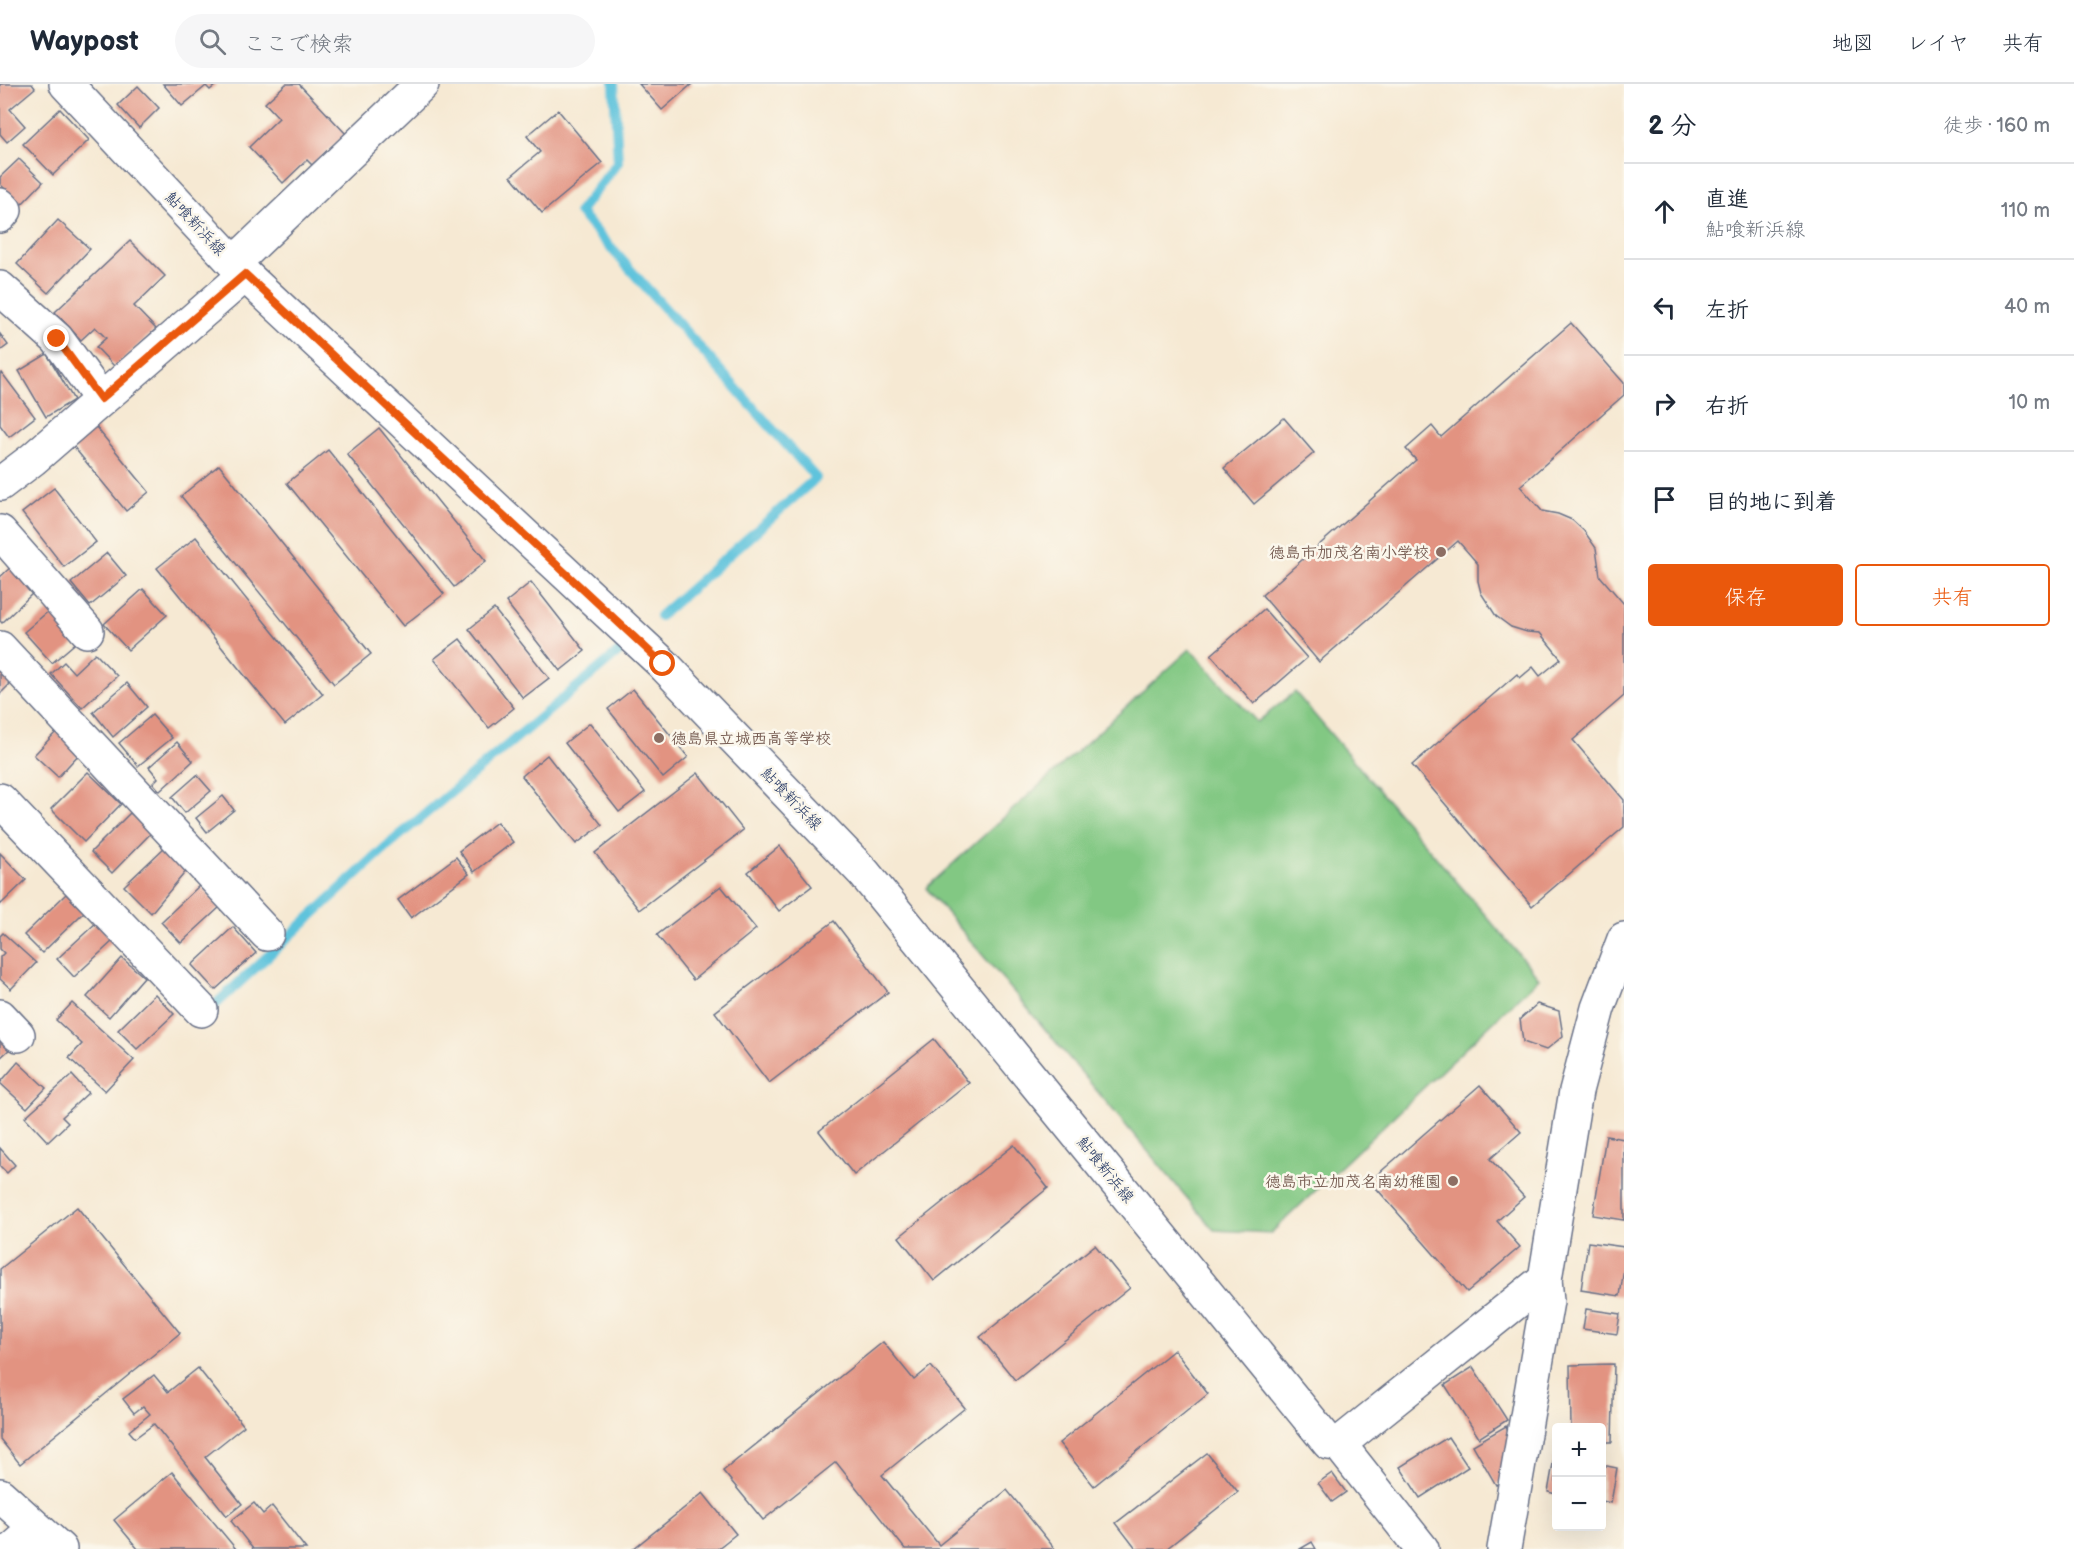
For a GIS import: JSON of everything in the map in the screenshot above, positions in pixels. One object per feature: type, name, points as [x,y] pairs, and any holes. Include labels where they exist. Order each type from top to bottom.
[{"type":"street","name":"鮎喰新浜線","points":[[66,84],[239,269],[663,664],[864,873],[1329,1443],[1339,1444],[1422,1549]]},
{"type":"street","points":[[0,484],[33,459],[101,399],[239,269],[422,84]]},
{"type":"street","points":[[0,206],[5,210],[0,216]]},
{"type":"street","points":[[0,288],[57,339],[101,399]]},
{"type":"street","points":[[0,532],[87,631]]},
{"type":"street","points":[[0,648],[267,934]]},
{"type":"street","points":[[0,801],[201,1010]]},
{"type":"street","points":[[1504,1549],[1547,1301],[1545,1279],[1576,1091],[1598,1008],[1624,939]]},
{"type":"street","points":[[1339,1444],[1545,1279]]},
{"type":"street","points":[[0,1495],[36,1542]]},
{"type":"green space","points":[[1190,649],[1257,722],[1295,692],[1539,978],[1271,1233],[1214,1230],[926,888]]},
{"type":"building","points":[[0,84],[32,84],[35,88],[10,109],[25,126],[7,142],[0,134]]},
{"type":"building","points":[[163,84],[217,84],[210,90],[206,86],[182,106]]},
{"type":"building","points":[[286,84],[299,84],[346,134],[312,165],[307,160],[283,183],[249,147],[279,118],[265,103]]},
{"type":"building","points":[[639,84],[692,84],[662,110]]},
{"type":"building","points":[[138,86],[159,108],[139,128],[118,105]]},
{"type":"building","points":[[60,109],[89,140],[53,175],[23,144]]},
{"type":"building","points":[[558,110],[602,163],[542,213],[511,176],[540,152],[527,136]]},
{"type":"building","points":[[19,159],[43,182],[21,205],[0,184],[0,177]]},
{"type":"building","points":[[58,220],[90,249],[48,293],[17,264]]},
{"type":"building","points":[[130,241],[165,276],[134,306],[156,329],[115,367],[96,347],[106,338],[95,327],[81,340],[55,312]]},
{"type":"building","points":[[1571,323],[1624,383],[1624,395],[1520,486],[1542,511],[1572,520],[1584,531],[1596,548],[1600,576],[1624,604],[1624,696],[1573,740],[1624,800],[1624,827],[1532,906],[1412,765],[1517,674],[1520,678],[1533,667],[1540,676],[1561,659],[1540,633],[1511,627],[1496,616],[1481,593],[1478,564],[1458,541],[1319,662],[1262,595],[1416,460],[1406,449],[1432,426],[1441,437]]},
{"type":"building","points":[[0,334],[8,345],[0,351]]},
{"type":"building","points":[[47,354],[74,400],[46,417],[19,371]]},
{"type":"building","points":[[2,373],[35,417],[9,437],[0,425],[0,374]]},
{"type":"building","points":[[1284,418],[1314,453],[1254,504],[1224,468]]},
{"type":"building","points":[[96,427],[149,492],[126,511],[73,446]]},
{"type":"building","points":[[379,428],[486,561],[454,587],[347,454]]},
{"type":"building","points":[[328,450],[444,594],[403,626],[287,483]]},
{"type":"building","points":[[219,465],[371,654],[334,684],[181,496]]},
{"type":"building","points":[[54,488],[96,542],[64,567],[22,513]]},
{"type":"building","points":[[196,537],[323,694],[285,725],[157,568]]},
{"type":"building","points":[[107,553],[126,576],[90,606],[71,583]]},
{"type":"building","points":[[12,566],[35,591],[2,623],[0,621],[0,577]]},
{"type":"building","points":[[531,582],[585,651],[560,671],[506,602]]},
{"type":"building","points":[[143,589],[167,615],[128,650],[104,624]]},
{"type":"building","points":[[51,609],[79,640],[52,663],[24,632]]},
{"type":"building","points":[[494,609],[549,678],[523,698],[469,629]]},
{"type":"building","points":[[1264,609],[1307,658],[1254,704],[1211,655]]},
{"type":"building","points":[[460,639],[514,708],[489,728],[434,659]]},
{"type":"building","points":[[95,653],[117,676],[82,708],[51,674],[64,662],[74,673]]},
{"type":"building","points":[[0,668],[13,681],[0,694]]},
{"type":"building","points":[[127,683],[147,707],[113,737],[93,712]]},
{"type":"building","points":[[633,689],[688,757],[663,778],[608,709]]},
{"type":"building","points":[[152,715],[172,738],[138,766],[119,743]]},
{"type":"building","points":[[590,723],[645,792],[619,812],[565,743]]},
{"type":"building","points":[[57,731],[80,753],[58,777],[34,755]]},
{"type":"building","points":[[177,742],[193,761],[160,791],[153,783],[158,778],[149,767]]},
{"type":"building","points":[[547,755],[602,825],[576,844],[522,776]]},
{"type":"building","points":[[88,772],[121,804],[84,842],[51,809]]},
{"type":"building","points":[[698,773],[743,830],[639,910],[595,853]]},
{"type":"building","points":[[197,775],[211,791],[185,813],[172,797]]},
{"type":"building","points":[[223,796],[234,810],[207,832],[196,818]]},
{"type":"building","points":[[130,813],[151,833],[112,873],[91,852]]},
{"type":"building","points":[[497,822],[513,842],[474,872],[459,851]]},
{"type":"building","points":[[166,846],[188,869],[151,913],[124,886]]},
{"type":"building","points":[[780,846],[812,886],[779,911],[748,872]]},
{"type":"building","points":[[0,853],[26,880],[0,905]]},
{"type":"building","points":[[456,857],[469,874],[411,918],[398,900]]},
{"type":"building","points":[[200,885],[220,907],[181,943],[161,922]]},
{"type":"building","points":[[721,886],[756,929],[693,980],[657,935]]},
{"type":"building","points":[[66,894],[84,912],[42,953],[24,935]]},
{"type":"building","points":[[834,921],[888,992],[769,1083],[715,1012]]},
{"type":"building","points":[[97,922],[114,940],[74,977],[57,959]]},
{"type":"building","points":[[233,927],[256,953],[215,990],[192,965]]},
{"type":"building","points":[[3,933],[36,963],[11,989],[0,979],[0,957],[4,953],[0,949],[0,936]]},
{"type":"building","points":[[122,958],[144,977],[109,1017],[87,997]]},
{"type":"building","points":[[155,994],[174,1014],[137,1049],[118,1030]]},
{"type":"building","points":[[72,1003],[134,1060],[105,1091],[69,1058],[82,1044],[56,1020]]},
{"type":"building","points":[[1537,1004],[1559,1011],[1563,1036],[1546,1050],[1523,1042],[1520,1019]]},
{"type":"building","points":[[0,1036],[11,1048],[0,1058]]},
{"type":"building","points":[[934,1039],[969,1083],[854,1175],[819,1131]]},
{"type":"building","points":[[18,1062],[46,1088],[27,1108],[0,1083]]},
{"type":"building","points":[[72,1075],[88,1093],[62,1117],[68,1123],[48,1142],[25,1117]]},
{"type":"building","points":[[1480,1085],[1521,1132],[1490,1159],[1524,1197],[1497,1221],[1520,1247],[1467,1292],[1370,1181]]},
{"type":"building","points":[[1606,1136],[1624,1139],[1624,1220],[1593,1215]]},
{"type":"building","points":[[1014,1145],[1048,1188],[934,1281],[899,1237]]},
{"type":"building","points":[[0,1148],[15,1165],[7,1173],[0,1166]]},
{"type":"building","points":[[77,1207],[180,1333],[20,1464],[0,1439],[0,1269]]},
{"type":"building","points":[[1588,1242],[1624,1247],[1620,1296],[1581,1290]]},
{"type":"building","points":[[1095,1245],[1130,1288],[1015,1380],[980,1337]]},
{"type":"building","points":[[1586,1309],[1620,1314],[1617,1334],[1583,1329]]},
{"type":"building","points":[[883,1342],[914,1380],[931,1366],[965,1408],[882,1475],[939,1545],[1007,1490],[1055,1549],[905,1549],[836,1462],[763,1520],[723,1471]]},
{"type":"building","points":[[1174,1350],[1208,1394],[1094,1486],[1059,1443]]},
{"type":"building","points":[[1614,1364],[1612,1442],[1606,1442],[1606,1423],[1571,1423],[1570,1365]]},
{"type":"building","points":[[1473,1367],[1507,1420],[1479,1438],[1445,1385]]},
{"type":"building","points":[[198,1368],[244,1426],[205,1457],[242,1504],[227,1516],[154,1424],[135,1438],[129,1431],[150,1414],[143,1406],[134,1413],[123,1399],[154,1375],[168,1392]]},
{"type":"building","points":[[1506,1426],[1511,1438],[1503,1479],[1496,1485],[1473,1445]]},
{"type":"building","points":[[1448,1437],[1468,1467],[1420,1498],[1400,1467]]},
{"type":"building","points":[[1207,1453],[1238,1492],[1166,1549],[1136,1549],[1116,1523]]},
{"type":"building","points":[[1606,1466],[1617,1468],[1611,1503],[1606,1502]]},
{"type":"building","points":[[1552,1469],[1552,1493],[1548,1492]]},
{"type":"building","points":[[172,1472],[236,1549],[138,1549],[114,1520]]},
{"type":"building","points":[[1332,1473],[1346,1492],[1332,1502],[1318,1483]]},
{"type":"building","points":[[703,1493],[736,1534],[717,1549],[633,1549]]},
{"type":"building","points":[[254,1503],[263,1514],[272,1506],[306,1549],[253,1549],[231,1521]]},
{"type":"building","points":[[1312,1542],[1316,1549],[1300,1549]]},
{"type":"waterway","points":[[614,84],[618,162],[579,212],[816,478],[660,616]]},
{"type":"waterway","points":[[215,1005],[387,846],[621,650]]},
{"type":"place","name":"徳島市加茂名南小学校","points":[[1441,552]]},
{"type":"place","name":"徳島県立城西高等学校","points":[[659,738]]},
{"type":"place","name":"徳島市立加茂名南幼稚園","points":[[1453,1181]]},
{"type":"route","points":[[57,339],[101,399],[245,274],[663,664]]}]
